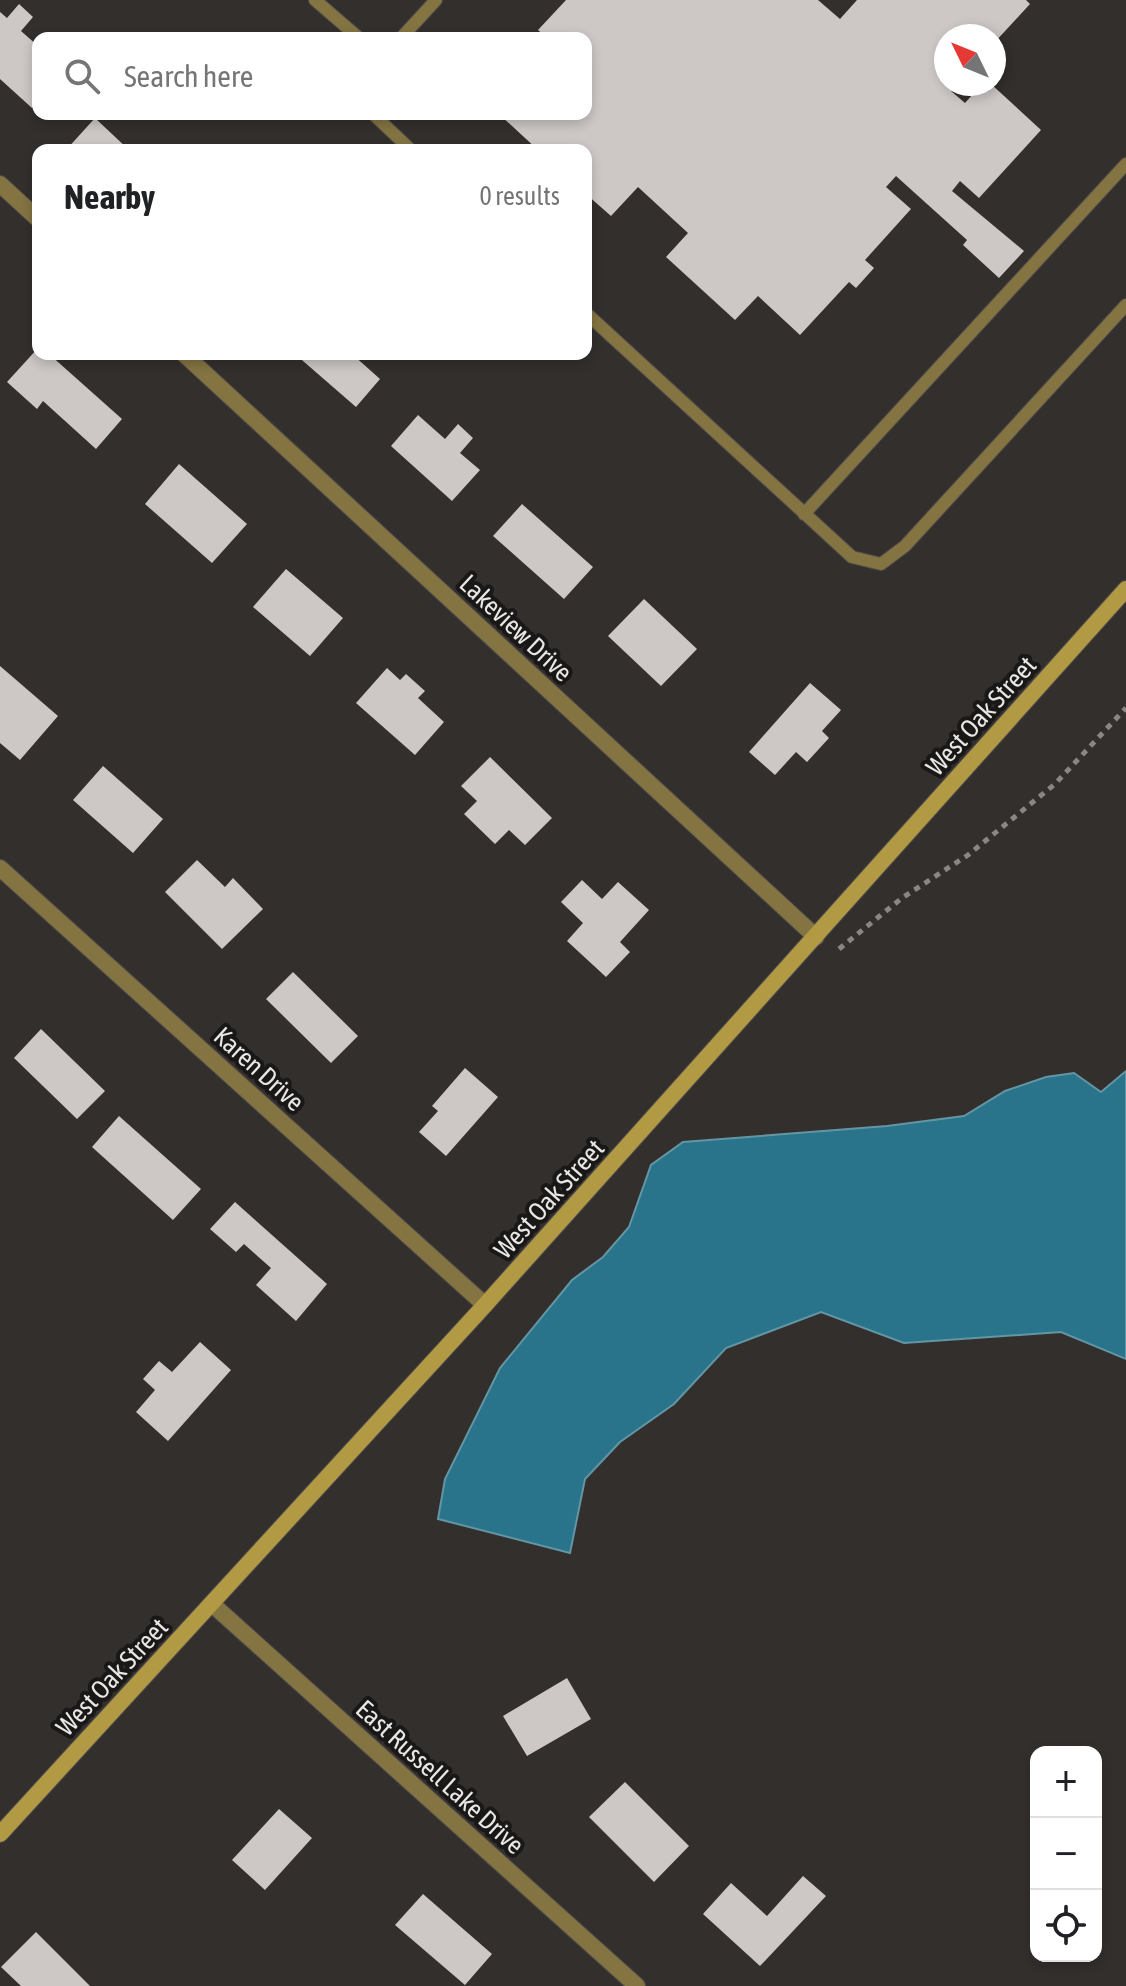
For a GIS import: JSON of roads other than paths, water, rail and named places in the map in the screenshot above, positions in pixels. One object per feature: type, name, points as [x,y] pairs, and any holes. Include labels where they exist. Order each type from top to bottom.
[{"type":"main road","name":"West Oak Street","points":[[0,1834],[485,1305],[1126,589]]},
{"type":"street","points":[[0,184],[32,213]]},
{"type":"street","name":"Lakeview Drive","points":[[191,360],[816,937]]},
{"type":"street","name":"Karen Drive","points":[[0,868],[485,1305]]},
{"type":"street","name":"East Russell Lake Drive","points":[[212,1604],[637,1986]]},
{"type":"lane","points":[[315,0],[352,32]]},
{"type":"lane","points":[[407,32],[436,0]]},
{"type":"lane","points":[[379,120],[405,144]]},
{"type":"lane","points":[[804,514],[1126,164]]},
{"type":"lane","points":[[592,319],[852,557],[881,564],[905,546],[1126,305]]},
{"type":"water","points":[[1126,1071],[1126,1359],[1061,1332],[904,1343],[821,1312],[726,1348],[674,1404],[620,1442],[585,1479],[570,1553],[438,1519],[445,1479],[500,1368],[572,1280],[603,1257],[629,1227],[651,1165],[683,1142],[887,1126],[964,1116],[1005,1091],[1046,1077],[1074,1073],[1101,1092]]}]
